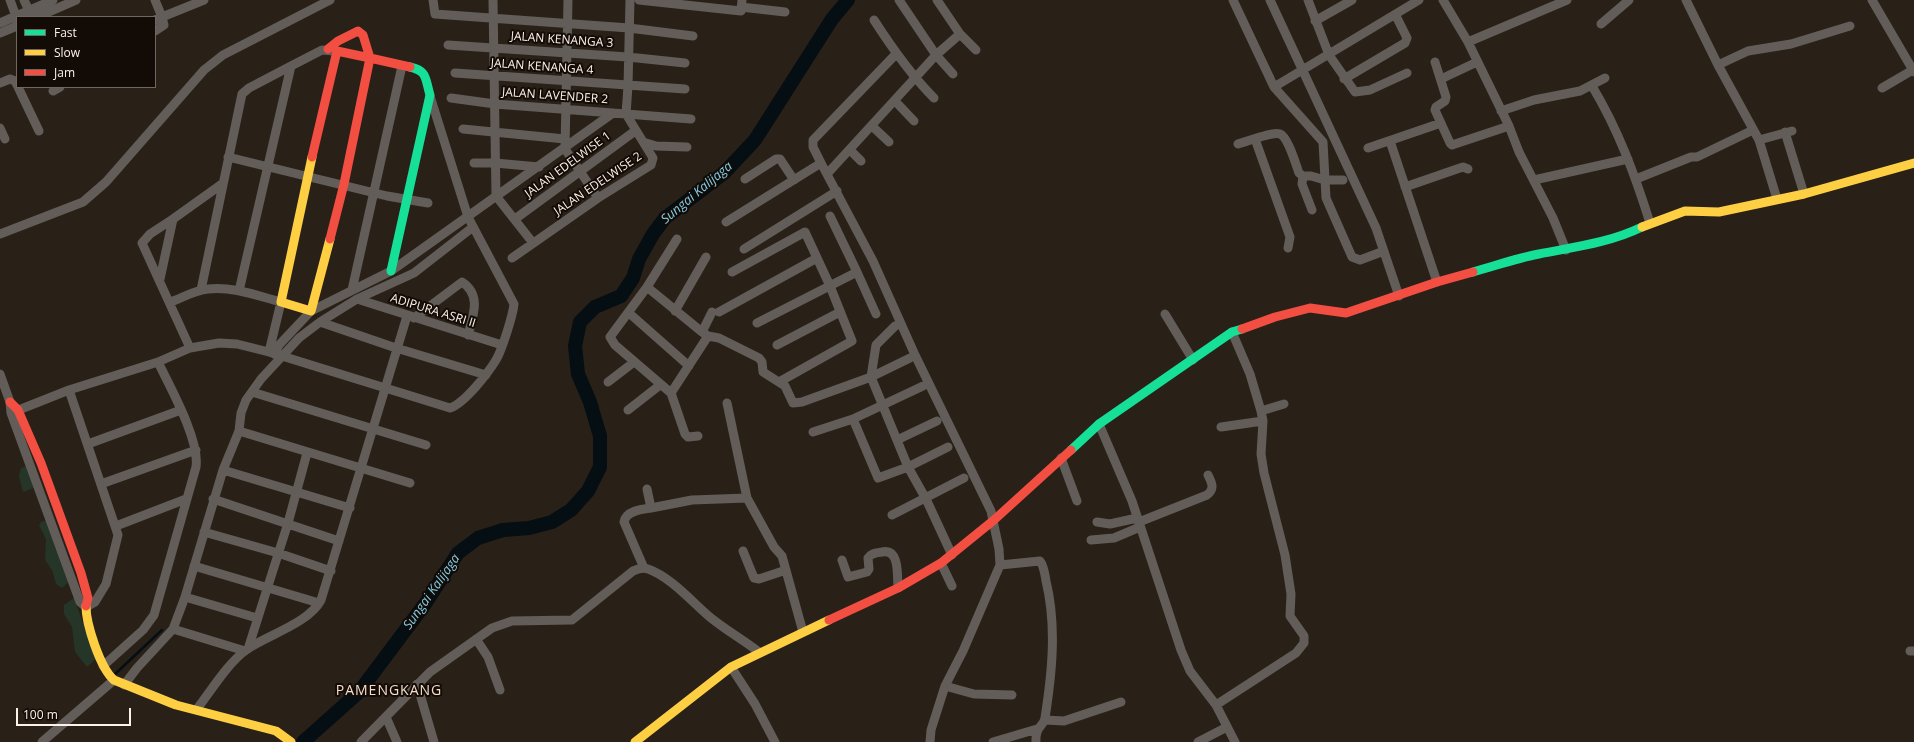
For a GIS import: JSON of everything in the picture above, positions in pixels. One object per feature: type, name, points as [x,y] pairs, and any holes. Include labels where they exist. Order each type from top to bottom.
[{"type":"street","points":[[0,22],[16,17],[10,0]]},
{"type":"street","points":[[24,0],[30,13]]},
{"type":"street","points":[[20,16],[30,13],[53,0]]},
{"type":"street","points":[[38,16],[76,0]]},
{"type":"street","points":[[155,0],[159,19],[164,25],[156,30]]},
{"type":"street","points":[[159,19],[204,0]]},
{"type":"street","points":[[0,234],[83,202],[89,198],[106,182],[212,62],[330,0]]},
{"type":"street","points":[[433,0],[434,13],[494,19],[629,28],[693,36]]},
{"type":"street","points":[[493,0],[495,48],[496,196],[534,243]]},
{"type":"street","points":[[568,0],[565,80],[565,144],[579,171],[598,198]]},
{"type":"street","points":[[626,114],[630,0]]},
{"type":"street","points":[[639,0],[734,11],[740,11],[742,3],[785,12]]},
{"type":"street","points":[[899,0],[936,55],[953,74]]},
{"type":"street","points":[[937,0],[960,34],[976,50]]},
{"type":"street","points":[[1233,0],[1274,87],[1323,142],[1326,198],[1352,257],[1358,260],[1363,260],[1384,251]]},
{"type":"street","points":[[1270,0],[1332,136],[1347,178],[1376,228],[1399,296]]},
{"type":"street","points":[[1308,0],[1329,55],[1351,90],[1361,93],[1407,73]]},
{"type":"street","points":[[1315,21],[1352,0]]},
{"type":"street","points":[[1274,87],[1396,16],[1419,0]]},
{"type":"street","points":[[1443,0],[1468,42],[1509,126],[1519,152],[1554,218],[1566,250]]},
{"type":"street","points":[[1468,42],[1567,0]]},
{"type":"street","points":[[1601,24],[1629,0]]},
{"type":"street","points":[[1686,0],[1718,66],[1759,140],[1777,199]]},
{"type":"street","points":[[1872,0],[1914,71],[1882,88]]},
{"type":"street","points":[[1344,79],[1405,43],[1407,38],[1396,16]]},
{"type":"street","points":[[874,20],[896,54],[915,79],[934,98]]},
{"type":"street","points":[[0,33],[16,26]]},
{"type":"street","points":[[1718,66],[1748,51],[1791,44],[1850,26]]},
{"type":"street","points":[[200,290],[222,184],[244,91],[314,53],[328,49],[338,41],[358,31],[362,35],[370,58],[344,184],[311,311]]},
{"type":"street","points":[[827,174],[936,55],[960,34]]},
{"type":"street","name":"JALAN KENANGA 3","points":[[448,45],[566,52],[685,63]]},
{"type":"street","points":[[15,411],[69,390],[158,362],[190,348],[220,343],[237,344],[275,354],[384,389],[452,408],[460,403],[486,375],[497,359],[514,307],[514,301],[468,217],[423,71],[420,69],[328,49]]},
{"type":"street","points":[[275,354],[281,302],[308,175],[337,51]]},
{"type":"street","points":[[896,54],[813,140],[813,147],[873,261],[915,355],[991,510],[1000,549],[1000,565],[963,651],[945,686],[931,730],[930,742]]},
{"type":"street","points":[[1435,62],[1446,97],[1445,101],[1436,107],[1435,110],[1452,145],[1509,126]]},
{"type":"street","points":[[1441,79],[1477,62]]},
{"type":"street","points":[[239,291],[291,66]]},
{"type":"street","points":[[352,290],[402,66]]},
{"type":"street","name":"JALAN KENANGA 4","points":[[455,73],[685,89]]},
{"type":"street","points":[[1501,111],[1534,100],[1580,91],[1606,78]]},
{"type":"street","points":[[0,83],[10,79],[16,82]]},
{"type":"street","points":[[1592,86],[1609,115],[1628,159],[1650,223]]},
{"type":"street","points":[[19,88],[39,131]]},
{"type":"street","points":[[391,271],[430,95]]},
{"type":"street","name":"JALAN LAVENDER 2","points":[[452,98],[495,104],[691,119]]},
{"type":"street","points":[[895,101],[914,121]]},
{"type":"street","points":[[124,685],[172,629],[185,597],[213,498],[239,432],[246,400],[275,354],[279,345],[311,311],[391,271],[539,167],[565,144],[613,113]]},
{"type":"street","name":"JALAN EDELWISE 2","points":[[512,258],[598,198],[651,165],[653,158],[635,131],[626,114]]},
{"type":"street","points":[[1368,148],[1441,123]]},
{"type":"street","points":[[872,126],[889,142]]},
{"type":"street","points":[[0,128],[5,139]]},
{"type":"street","points":[[463,129],[565,144]]},
{"type":"street","points":[[1636,179],[1691,158],[1697,158],[1753,130]]},
{"type":"street","name":"JALAN EDELWISE 1","points":[[515,219],[635,131]]},
{"type":"street","points":[[1759,140],[1789,132],[1804,194]]},
{"type":"street","points":[[1238,144],[1273,133],[1281,134],[1286,138],[1299,173],[1303,176],[1312,176],[1325,180],[1347,178]]},
{"type":"street","points":[[1323,142],[1332,136]]},
{"type":"street","points":[[1255,139],[1290,237],[1288,248]]},
{"type":"street","points":[[1390,141],[1437,282]]},
{"type":"street","points":[[642,142],[656,146],[687,147]]},
{"type":"street","points":[[850,150],[861,161]]},
{"type":"street","points":[[228,157],[268,165],[374,192],[428,203]]},
{"type":"street","points":[[745,179],[776,159],[780,159],[794,180]]},
{"type":"street","points":[[1534,180],[1628,159]]},
{"type":"street","points":[[474,163],[495,163],[539,167]]},
{"type":"street","points":[[726,222],[821,163]]},
{"type":"street","points":[[635,742],[731,667],[759,652],[898,588],[941,563],[994,520],[1099,424],[1232,332],[1275,317],[1310,308],[1343,314],[1437,282],[1538,254],[1566,250],[1621,237],[1650,223],[1685,211],[1719,212],[1804,194],[1914,163]]},
{"type":"street","points":[[1406,187],[1457,169],[1464,167],[1468,169]]},
{"type":"street","points":[[1303,176],[1302,184],[1312,210]]},
{"type":"street","points":[[1325,190],[1347,178]]},
{"type":"street","points":[[190,348],[160,279],[142,244],[150,234],[222,184]]},
{"type":"street","points":[[744,249],[837,191]]},
{"type":"street","points":[[830,216],[876,314]]},
{"type":"street","points":[[160,279],[173,219]]},
{"type":"street","points":[[275,354],[320,322],[357,299],[414,273],[473,227]]},
{"type":"street","points":[[732,272],[805,232],[830,286],[852,341],[779,382]]},
{"type":"street","points":[[678,239],[629,313],[610,337],[614,345],[670,393],[685,434],[688,437],[698,436]]},
{"type":"street","points":[[675,311],[706,257]]},
{"type":"street","points":[[670,393],[689,366],[715,312],[817,258]]},
{"type":"street","points":[[757,323],[857,272]]},
{"type":"street","points":[[197,709],[220,678],[246,650],[316,609],[331,571],[396,348],[411,317],[462,282],[470,289],[476,305],[468,335]]},
{"type":"street","points":[[647,287],[705,334],[719,338],[759,358],[762,362],[763,372],[785,386],[793,403],[797,403],[871,377],[910,358]]},
{"type":"street","points":[[170,302],[200,290],[218,288],[239,291],[311,311]]},
{"type":"street","name":"ADIPURA ASRI II","points":[[357,299],[502,345]]},
{"type":"street","points":[[777,345],[840,312]]},
{"type":"street","points":[[629,313],[689,366]]},
{"type":"street","points":[[1165,314],[1193,360]]},
{"type":"street","points":[[320,322],[396,348],[486,375]]},
{"type":"street","points":[[895,326],[876,344],[871,377],[908,467],[926,499],[952,555]]},
{"type":"street","points":[[1216,705],[1296,653],[1304,643],[1304,636],[1290,616],[1291,594],[1285,555],[1264,472],[1261,454],[1263,421],[1261,410],[1250,374],[1232,332]]},
{"type":"street","points":[[103,666],[143,630],[154,615],[196,467],[196,450],[181,410],[158,362]]},
{"type":"street","points":[[608,382],[634,362]]},
{"type":"street","points":[[0,374],[10,402],[40,462],[81,573],[88,598],[86,607],[88,620],[103,666],[111,677],[124,685],[176,704],[276,731],[290,740]]},
{"type":"street","points":[[628,410],[660,385]]},
{"type":"street","points":[[813,432],[853,419],[923,386]]},
{"type":"street","points":[[69,390],[118,534],[106,584],[95,602],[86,607]]},
{"type":"street","points":[[252,392],[426,445]]},
{"type":"street","points":[[727,403],[747,498],[774,547],[782,556],[804,632]]},
{"type":"street","points":[[1261,410],[1284,404]]},
{"type":"street","points":[[88,444],[181,410]]},
{"type":"street","points":[[853,419],[878,478],[908,467],[948,447]]},
{"type":"street","points":[[897,440],[937,421]]},
{"type":"street","points":[[1221,428],[1263,421]]},
{"type":"street","points":[[1099,424],[1139,522],[1181,650],[1190,671],[1216,705],[1235,742]]},
{"type":"street","points":[[239,432],[410,484]]},
{"type":"street","points":[[102,484],[196,450]]},
{"type":"street","points":[[246,650],[288,523],[307,453]]},
{"type":"street","points":[[1061,458],[1077,501]]},
{"type":"street","points":[[223,470],[350,508]]},
{"type":"street","points":[[1091,540],[1114,538],[1139,522],[1207,495],[1212,491],[1213,486],[1208,475]]},
{"type":"street","points":[[892,515],[926,499],[964,478]]},
{"type":"street","points":[[647,489],[651,508]]},
{"type":"street","points":[[213,498],[340,540]]},
{"type":"street","points":[[644,568],[624,522],[625,518],[630,513],[692,500],[747,498]]},
{"type":"street","points":[[116,526],[186,499]]},
{"type":"street","points":[[1097,522],[1110,524],[1139,522]]},
{"type":"street","points":[[204,532],[278,553],[331,571]]},
{"type":"street","points":[[743,550],[754,578],[760,579],[786,570]]},
{"type":"street","points":[[842,560],[848,577],[866,572],[869,569],[868,558],[873,553],[887,551],[891,552],[894,557],[898,588]]},
{"type":"street","points":[[993,742],[1037,729],[1045,720],[1053,645],[1049,593],[1040,561],[1000,565]]},
{"type":"street","points":[[941,563],[952,586]]},
{"type":"street","points":[[194,566],[319,603]]},
{"type":"street","points":[[361,742],[430,672],[492,628],[512,621],[572,620],[633,571],[644,568],[651,570],[673,584],[712,618],[759,652]]},
{"type":"street","points":[[185,597],[257,618]]},
{"type":"street","points":[[172,629],[246,650]]},
{"type":"street","points":[[476,638],[488,657],[500,690]]},
{"type":"street","points":[[731,667],[755,704],[775,742]]},
{"type":"street","points":[[42,742],[111,677]]},
{"type":"street","points":[[417,684],[434,742]]},
{"type":"street","points":[[945,686],[974,694],[1012,695]]},
{"type":"street","points":[[1045,720],[1064,721],[1121,702]]},
{"type":"street","points":[[386,717],[397,742]]},
{"type":"street","points":[[1198,742],[1227,727]]},
{"type":"street","points":[[1036,742],[1037,729]]},
{"type":"green space","points":[[29,465],[36,487],[23,492],[19,476],[21,468]]},
{"type":"green space","points":[[49,520],[71,580],[62,588],[56,584],[52,570],[45,560],[46,539],[39,525],[41,522]]},
{"type":"green space","points":[[74,598],[96,659],[87,667],[75,652],[72,627],[64,614],[64,605]]},
{"type":"waterway","name":"Sungai Kalijaga","points":[[303,742],[359,692],[425,604],[458,553],[478,538],[503,530],[529,528],[552,522],[571,510],[588,491],[600,467],[600,436],[590,402],[578,374],[575,346],[580,322],[595,307],[621,296],[633,278],[639,259],[653,234],[665,218],[724,173],[755,140],[832,19],[848,0]]},
{"type":"waterway","points":[[114,675],[162,630]]},
{"type":"traffic: fast","points":[[391,271],[430,95],[423,73],[410,67]]},
{"type":"traffic: fast","points":[[1473,272],[1514,260],[1604,241],[1642,227]]},
{"type":"traffic: fast","points":[[1071,450],[1099,424],[1232,332],[1242,329]]},
{"type":"traffic: slow","points":[[312,157],[281,302],[311,311],[330,239]]},
{"type":"traffic: slow","points":[[1642,227],[1685,211],[1719,212],[1804,194],[1914,163]]},
{"type":"traffic: slow","points":[[86,606],[88,623],[99,656],[114,680],[176,705],[276,731],[291,742]]},
{"type":"traffic: slow","points":[[635,742],[731,667],[829,620]]},
{"type":"traffic: jam","points":[[312,157],[337,51],[370,58],[363,35],[358,31],[338,41],[328,49]]},
{"type":"traffic: jam","points":[[330,239],[344,184],[370,58],[410,67]]},
{"type":"traffic: jam","points":[[1242,329],[1275,317],[1310,308],[1346,313],[1437,282],[1473,272]]},
{"type":"traffic: jam","points":[[10,402],[18,410],[41,463],[81,573],[88,598],[86,606]]},
{"type":"traffic: jam","points":[[829,620],[898,588],[941,563],[994,520],[1071,450]]},
{"type":"district","name":"PAMENGKANG","points":[[389,691]]}]
